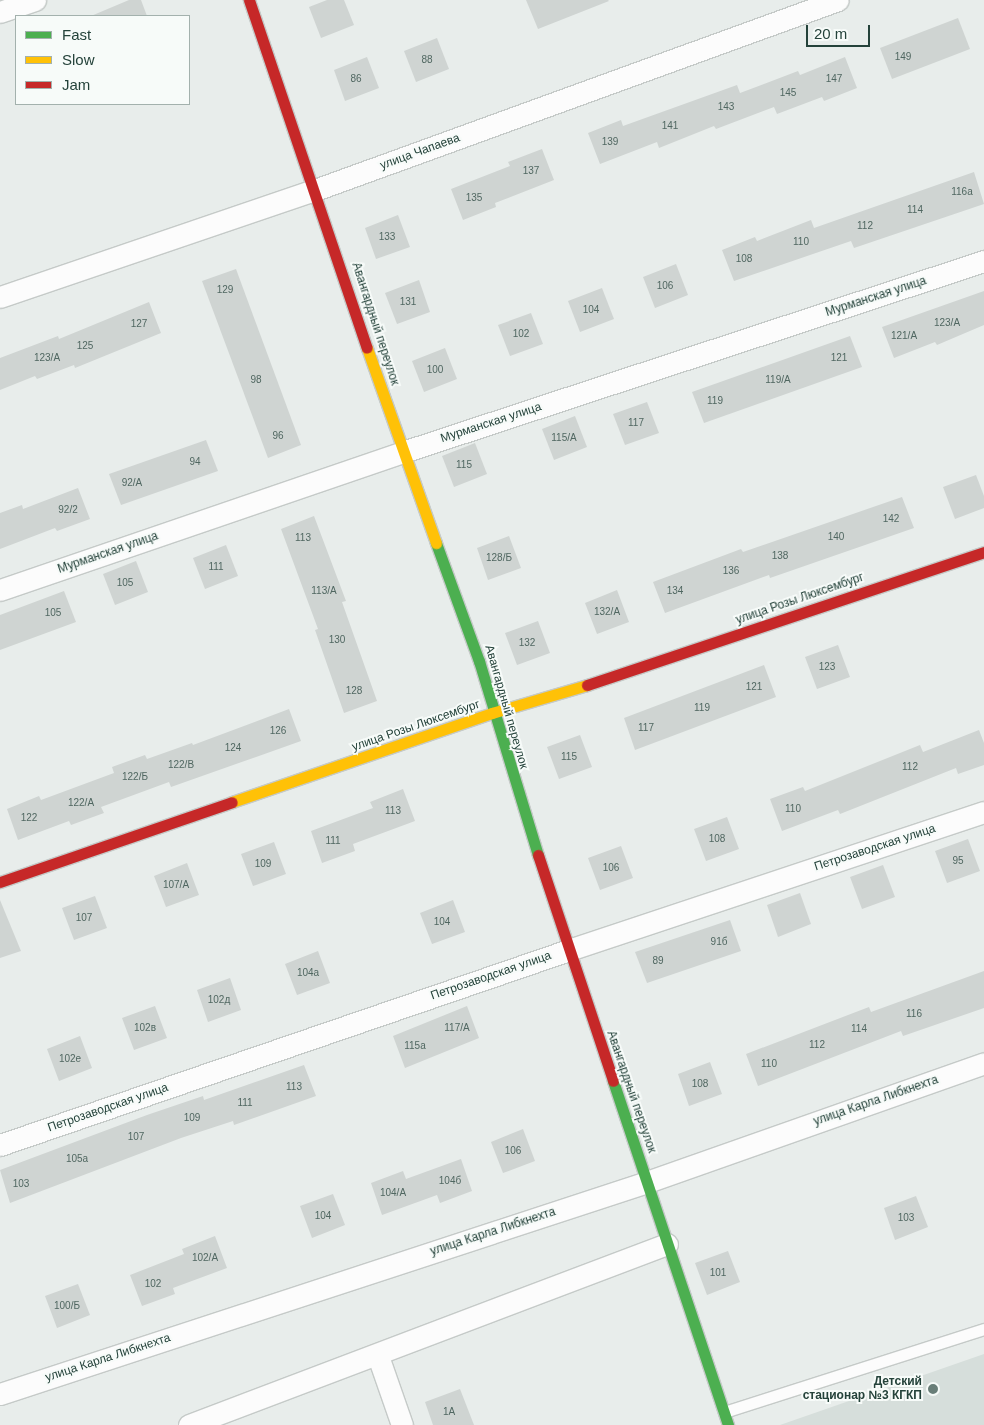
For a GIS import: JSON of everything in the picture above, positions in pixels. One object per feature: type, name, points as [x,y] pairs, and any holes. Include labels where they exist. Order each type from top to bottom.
[{"type":"main road","name":"Авангардный переулок","points":[[250,0],[403,452],[479,661],[492,713],[569,950],[728,1425]]},
{"type":"main road","name":"улица Розы Люксембург","points":[[0,882],[492,713],[533,704],[984,552]]},
{"type":"street","points":[[0,12],[35,0]]},
{"type":"street","name":"улица Чапаева","points":[[0,296],[315,190],[838,0]]},
{"type":"street","name":"Мурманская улица","points":[[0,590],[403,452],[984,261]]},
{"type":"street","name":"Петрозаводская улица","points":[[0,1145],[569,950],[984,812]]},
{"type":"street","name":"улица Карла Либкнехта","points":[[0,1394],[647,1182],[984,1063]]},
{"type":"street","points":[[189,1425],[378,1356],[668,1244]]},
{"type":"street","points":[[378,1356],[402,1425]]},
{"type":"lane","points":[[724,1412],[984,1328]]},
{"type":"shaded area","name":"Детский стационар №3 КГКП","points":[[984,1354],[984,1425],[780,1425]]},
{"type":"building","points":[[129,0],[141,0],[147,15],[93,15]]},
{"type":"building","points":[[327,0],[344,0],[354,25],[321,38],[309,7]]},
{"type":"building","points":[[526,0],[608,0],[609,1],[538,29]]},
{"type":"building","points":[[958,18],[970,49],[892,79],[880,48]]},
{"type":"building","points":[[437,38],[449,69],[416,82],[404,51]]},
{"type":"building","points":[[367,57],[379,88],[345,101],[334,70]]},
{"type":"building","points":[[845,57],[857,88],[824,101],[822,97],[777,114],[774,107],[716,129],[714,126],[659,148],[657,142],[600,164],[588,133],[621,120],[623,126],[737,85],[740,93],[798,71],[800,75]]},
{"type":"building","points":[[542,149],[554,180],[495,203],[496,207],[463,220],[451,189],[510,166],[508,162]]},
{"type":"building","points":[[974,172],[984,204],[854,248],[851,241],[734,281],[722,250],[755,237],[757,241],[811,220],[814,228]]},
{"type":"building","points":[[398,215],[410,247],[376,259],[365,228]]},
{"type":"building","points":[[676,264],[688,295],[655,308],[643,277]]},
{"type":"building","points":[[236,269],[301,445],[268,458],[202,281]]},
{"type":"building","points":[[419,280],[430,312],[397,324],[385,293]]},
{"type":"building","points":[[602,288],[614,319],[580,332],[568,301]]},
{"type":"building","points":[[984,291],[984,325],[937,345],[935,342],[894,358],[882,327]]},
{"type":"building","points":[[149,302],[161,333],[75,368],[74,365],[37,379],[35,376],[0,390],[0,358],[58,336],[59,339]]},
{"type":"building","points":[[531,313],[543,344],[510,356],[498,325]]},
{"type":"building","points":[[850,336],[862,367],[704,423],[692,392]]},
{"type":"building","points":[[445,348],[457,379],[424,392],[412,361]]},
{"type":"building","points":[[647,402],[659,433],[625,445],[613,414]]},
{"type":"building","points":[[575,416],[587,447],[554,460],[542,429]]},
{"type":"building","points":[[206,440],[218,471],[121,505],[109,474]]},
{"type":"building","points":[[475,443],[487,474],[454,487],[442,456]]},
{"type":"building","points":[[976,475],[984,496],[984,508],[955,519],[943,487]]},
{"type":"building","points":[[78,488],[90,519],[57,531],[55,528],[0,549],[0,513],[22,505],[23,509]]},
{"type":"building","points":[[902,497],[914,528],[770,578],[769,575],[665,613],[653,582],[741,549],[743,552]]},
{"type":"building","points":[[314,516],[346,601],[342,602],[377,701],[344,713],[315,630],[318,629],[281,529]]},
{"type":"building","points":[[509,536],[521,568],[488,580],[477,548]]},
{"type":"building","points":[[226,545],[238,576],[205,589],[193,558]]},
{"type":"building","points":[[136,561],[148,592],[115,605],[103,574]]},
{"type":"building","points":[[617,590],[629,622],[597,634],[585,603]]},
{"type":"building","points":[[64,591],[76,622],[0,650],[0,615]]},
{"type":"building","points":[[538,621],[550,653],[517,665],[505,633]]},
{"type":"building","points":[[838,645],[850,677],[817,689],[805,657]]},
{"type":"building","points":[[764,665],[776,697],[635,750],[624,718]]},
{"type":"building","points":[[289,709],[301,741],[171,787],[169,782],[101,807],[104,813],[71,825],[69,821],[18,840],[7,809],[39,796],[41,800],[114,773],[112,767],[145,755],[147,759],[192,743],[193,745]]},
{"type":"building","points":[[979,730],[984,743],[984,765],[958,774],[956,768],[840,814],[838,810],[782,831],[770,799],[803,787],[805,791],[920,745],[923,752]]},
{"type":"building","points":[[580,735],[592,767],[559,779],[547,747]]},
{"type":"building","points":[[403,789],[415,821],[353,844],[355,851],[322,863],[311,831],[373,808],[370,802]]},
{"type":"building","points":[[727,817],[739,849],[706,861],[694,829]]},
{"type":"building","points":[[968,839],[980,871],[947,883],[935,851]]},
{"type":"building","points":[[274,842],[286,874],[253,886],[241,854]]},
{"type":"building","points":[[621,846],[633,878],[600,890],[588,858]]},
{"type":"building","points":[[187,863],[199,895],[166,907],[154,876]]},
{"type":"building","points":[[883,865],[895,897],[862,909],[850,877]]},
{"type":"building","points":[[800,893],[811,924],[778,937],[767,905]]},
{"type":"building","points":[[95,896],[107,928],[74,940],[62,908]]},
{"type":"building","points":[[0,900],[21,951],[0,958]]},
{"type":"building","points":[[453,900],[465,932],[432,944],[420,913]]},
{"type":"building","points":[[730,920],[741,951],[647,983],[635,952]]},
{"type":"building","points":[[318,951],[330,983],[297,995],[285,964]]},
{"type":"building","points":[[984,971],[984,1008],[903,1036],[901,1031],[758,1086],[746,1054],[869,1007],[871,1012]]},
{"type":"building","points":[[230,978],[241,1010],[208,1022],[197,990]]},
{"type":"building","points":[[155,1006],[167,1038],[134,1050],[122,1018]]},
{"type":"building","points":[[467,1006],[479,1038],[405,1068],[393,1036]]},
{"type":"building","points":[[80,1036],[92,1068],[59,1081],[47,1049]]},
{"type":"building","points":[[710,1062],[722,1094],[689,1106],[678,1074]]},
{"type":"building","points":[[304,1065],[316,1096],[234,1125],[233,1121],[181,1138],[10,1203],[0,1170],[147,1115],[203,1096],[204,1100]]},
{"type":"building","points":[[523,1129],[535,1161],[503,1173],[491,1142]]},
{"type":"building","points":[[461,1159],[472,1191],[440,1203],[437,1195],[382,1215],[371,1183],[403,1171],[406,1179]]},
{"type":"building","points":[[333,1194],[345,1225],[312,1238],[300,1206]]},
{"type":"building","points":[[916,1196],[928,1227],[895,1240],[884,1208]]},
{"type":"building","points":[[215,1236],[227,1268],[173,1288],[175,1294],[142,1306],[130,1275],[184,1254],[182,1249]]},
{"type":"building","points":[[728,1251],[740,1282],[707,1295],[695,1263]]},
{"type":"building","points":[[78,1284],[90,1315],[57,1328],[45,1296]]},
{"type":"building","points":[[460,1389],[474,1425],[433,1425],[425,1402]]},
{"type":"traffic: fast","points":[[436,543],[479,661],[538,855]]},
{"type":"traffic: fast","points":[[613,1081],[728,1425]]},
{"type":"traffic: slow","points":[[367,348],[436,543]]},
{"type":"traffic: slow","points":[[232,802],[492,713],[587,685]]},
{"type":"traffic: jam","points":[[249,0],[367,348]]},
{"type":"traffic: jam","points":[[587,685],[984,552]]},
{"type":"traffic: jam","points":[[0,882],[232,802]]},
{"type":"traffic: jam","points":[[538,855],[613,1081]]},
{"type":"place","name":"Детский стационар №3 КГКП","points":[[933,1389]]}]
